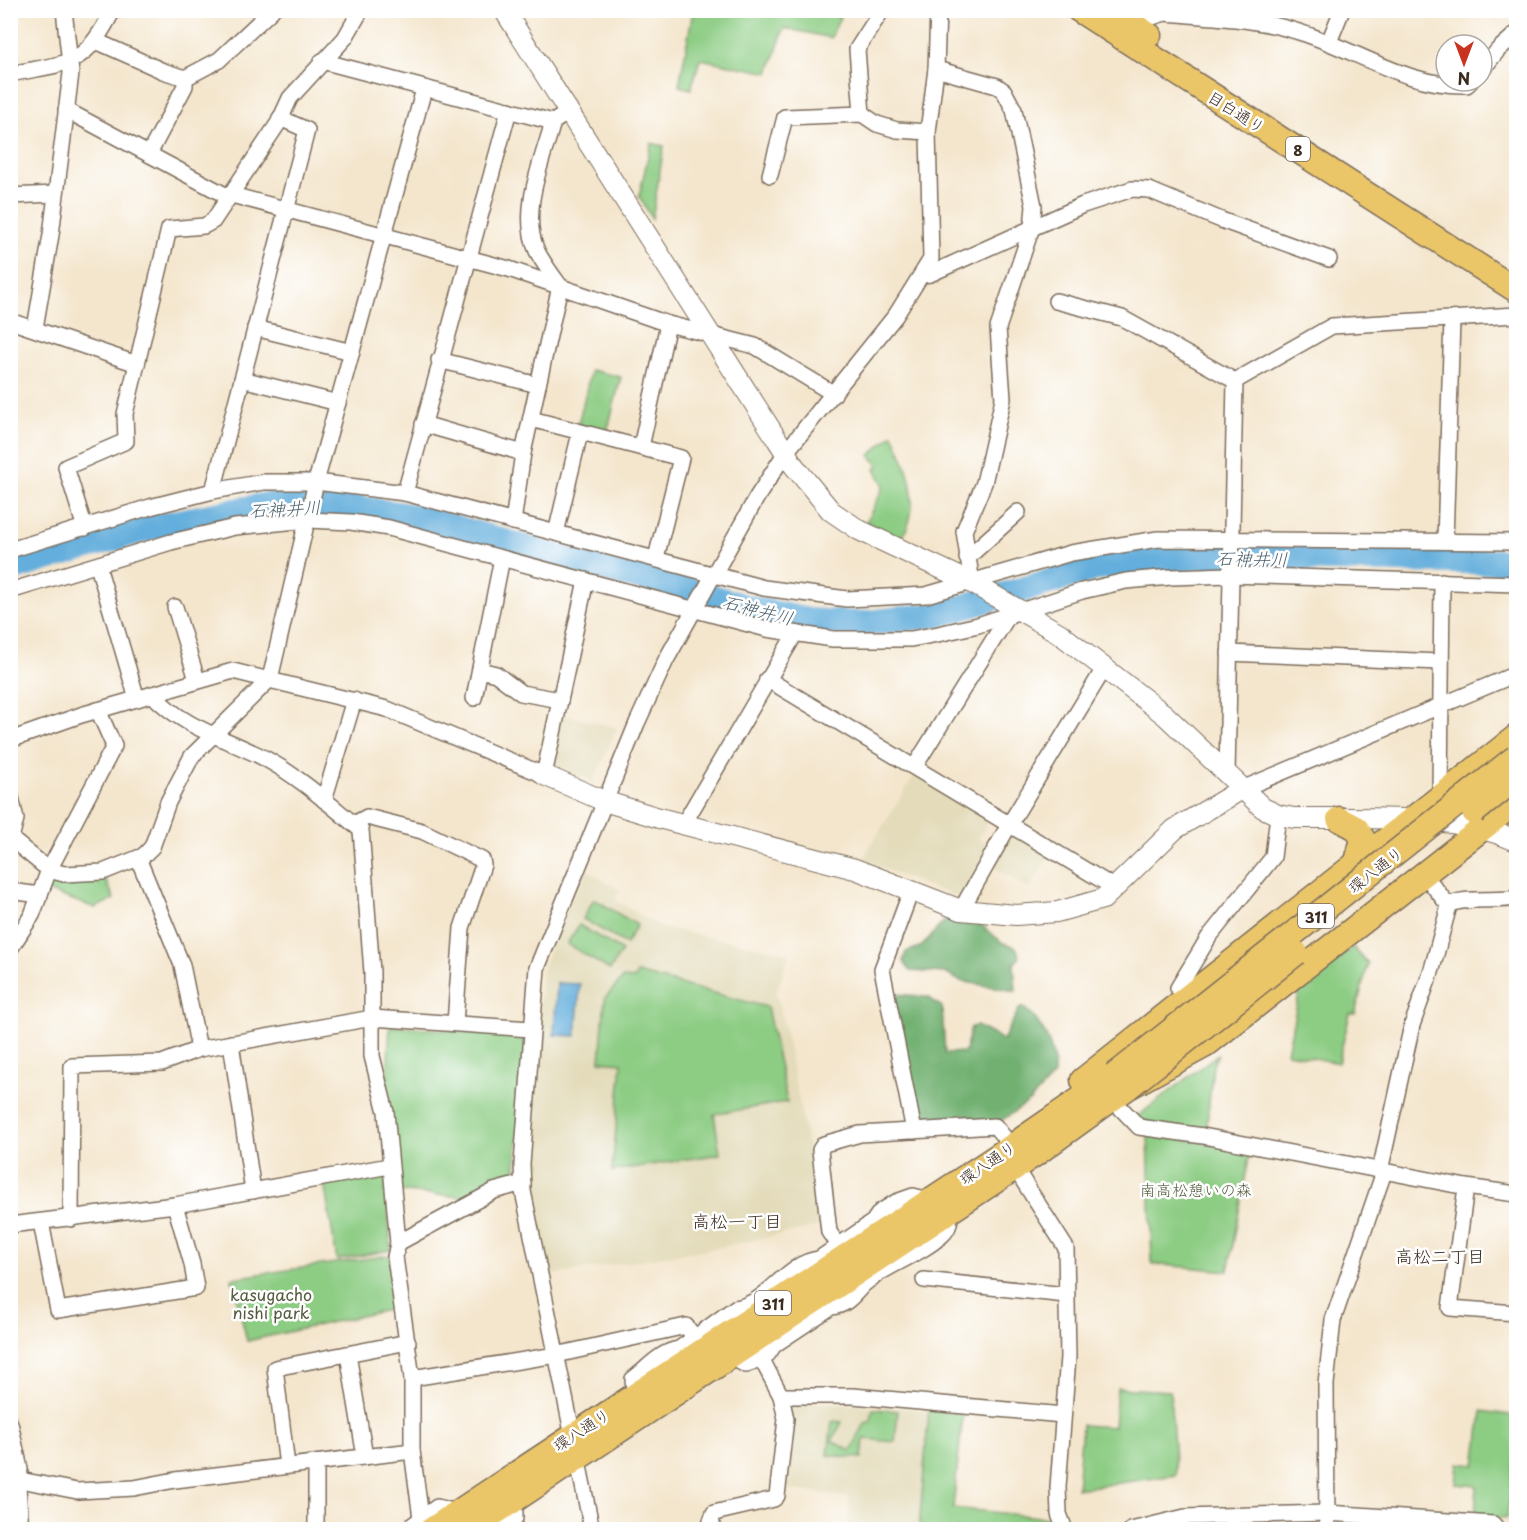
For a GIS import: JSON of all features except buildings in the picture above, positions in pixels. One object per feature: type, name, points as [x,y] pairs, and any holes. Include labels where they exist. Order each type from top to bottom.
[{"type":"main road","name":"目白通り","points":[[1079,10],[1516,290]]},
{"type":"main road","name":"目白通り","points":[[1111,10],[1516,272]]},
{"type":"main road","name":"311","points":[[1010,1155],[1039,1112],[1185,1000],[1516,737]]},
{"type":"main road","name":"環八通り","points":[[1118,1087],[1516,757]]},
{"type":"main road","name":"環八通り","points":[[463,1521],[573,1435],[926,1203],[1010,1155],[1118,1087],[1516,778]]},
{"type":"main road","points":[[1118,1087],[1204,1046],[1516,801]]},
{"type":"main road","points":[[1339,819],[1356,828],[1363,839],[1362,851],[1356,864]]},
{"type":"main road","name":"環八通り","points":[[426,1524],[463,1521],[515,1500],[950,1210],[1010,1155]]},
{"type":"street","points":[[35,328],[51,235],[54,194],[66,110],[70,61],[64,10]]},
{"type":"street","points":[[10,74],[70,61],[82,55],[96,41],[113,10]]},
{"type":"street","points":[[96,41],[163,71],[185,78],[219,60],[272,10]]},
{"type":"street","points":[[85,528],[66,467],[126,441],[125,414],[169,229],[204,226],[213,221],[280,118],[290,98],[345,38],[361,10]]},
{"type":"street","points":[[504,10],[561,117],[712,335],[786,452],[818,497],[838,516],[873,537],[975,585],[1106,667],[1165,715],[1263,808],[1278,815],[1411,820],[1483,828],[1514,836]]},
{"type":"street","points":[[862,114],[857,49],[882,10]]},
{"type":"street","points":[[592,1530],[523,1183],[531,1029],[537,968],[604,801],[651,692],[738,529],[786,452],[896,315],[932,255],[928,132],[936,69],[938,10]]},
{"type":"street","points":[[1329,42],[1342,10]]},
{"type":"street","points":[[1136,27],[1152,16],[1165,12],[1241,15],[1329,42],[1409,77],[1434,83]]},
{"type":"street","points":[[1494,55],[1516,34]]},
{"type":"street","points":[[322,61],[509,110],[561,117]]},
{"type":"street","points":[[936,69],[997,86],[1009,98],[1020,134],[1034,206],[1032,227],[998,328],[1003,399],[984,483],[964,531],[967,558],[975,585]]},
{"type":"street","points":[[149,154],[185,86],[185,78]]},
{"type":"street","points":[[10,793],[16,819],[11,838],[49,870],[64,874],[103,872],[138,858],[152,847],[180,773],[192,756],[270,679],[316,482],[424,89]]},
{"type":"street","points":[[66,110],[228,195],[384,234],[468,258],[560,286],[668,324],[764,351],[834,394]]},
{"type":"street","points":[[405,493],[439,360],[509,110]]},
{"type":"street","points":[[770,175],[785,117],[862,114],[877,124],[897,130],[928,132]]},
{"type":"street","points":[[513,522],[523,453],[560,286],[536,249],[532,224],[532,201],[561,117]]},
{"type":"street","points":[[213,491],[307,130],[280,118]]},
{"type":"street","points":[[922,275],[1083,205],[1132,189],[1149,190],[1221,220],[1329,259]]},
{"type":"street","points":[[10,196],[54,194]]},
{"type":"street","points":[[1056,301],[1122,318],[1234,381]]},
{"type":"street","points":[[1234,381],[1332,326],[1516,315]]},
{"type":"street","points":[[1445,541],[1452,320]]},
{"type":"street","points":[[10,321],[137,364]]},
{"type":"street","points":[[641,447],[668,324]]},
{"type":"street","points":[[255,328],[352,352]]},
{"type":"street","points":[[439,360],[538,385]]},
{"type":"street","points":[[242,379],[338,403]]},
{"type":"street","points":[[1227,774],[1234,381]]},
{"type":"street","points":[[531,419],[681,458],[656,558]]},
{"type":"street","points":[[423,424],[523,453]]},
{"type":"street","points":[[556,533],[580,433]]},
{"type":"street","points":[[10,550],[213,491],[264,482],[316,482],[405,493],[656,558],[713,576],[764,588],[847,599],[926,595],[975,585],[1106,546],[1158,539],[1516,542]]},
{"type":"street","points":[[967,558],[1018,512]]},
{"type":"street","points":[[10,591],[205,532],[308,520],[351,522],[389,528],[795,634],[833,639],[911,639],[978,625],[1015,610],[1126,581],[1230,575],[1516,584]]},
{"type":"street","points":[[474,698],[502,558]]},
{"type":"street","points":[[98,566],[137,699]]},
{"type":"street","points":[[544,775],[586,580]]},
{"type":"street","points":[[1440,797],[1442,581]]},
{"type":"street","points":[[175,607],[197,680]]},
{"type":"street","points":[[915,766],[1015,610]]},
{"type":"street","points":[[682,825],[795,634]]},
{"type":"street","points":[[1229,653],[1440,662]]},
{"type":"street","points":[[961,910],[1009,825],[1106,667]]},
{"type":"street","points":[[480,670],[496,674],[521,693],[560,700]]},
{"type":"street","points":[[10,740],[98,710],[233,671],[387,709],[604,801],[682,825],[855,869],[961,910],[1016,915],[1057,912],[1103,899],[1175,829],[1242,789],[1516,674]]},
{"type":"street","points":[[767,679],[1115,888]]},
{"type":"street","points":[[152,694],[164,707],[188,723],[266,759],[296,777],[361,830],[372,972],[372,1056],[386,1112],[389,1166],[398,1243],[395,1257],[412,1378],[412,1451],[426,1524],[406,1530]]},
{"type":"street","points":[[324,800],[354,700]]},
{"type":"street","points":[[10,949],[32,915],[49,870],[114,746],[98,710]]},
{"type":"street","points":[[1185,1000],[1178,988],[1188,971],[1209,937],[1273,857],[1278,815]]},
{"type":"street","points":[[354,824],[367,817],[422,831],[482,860],[483,865],[462,928],[455,1023]]},
{"type":"street","points":[[138,858],[182,965],[199,1049]]},
{"type":"street","points":[[1424,874],[1449,906]]},
{"type":"street","points":[[10,891],[40,895]]},
{"type":"street","points":[[911,891],[882,969],[914,1131]]},
{"type":"street","points":[[1327,1530],[1326,1384],[1333,1320],[1382,1171],[1412,1025],[1432,969],[1449,906],[1455,902],[1500,901],[1516,898]]},
{"type":"street","points":[[71,1218],[72,1066],[162,1063],[199,1049],[372,1018],[531,1029]]},
{"type":"street","points":[[231,1044],[253,1191]]},
{"type":"street","points":[[1118,1087],[1139,1127],[1203,1136],[1466,1187],[1516,1194]]},
{"type":"street","points":[[838,1245],[829,1232],[820,1150],[824,1144],[860,1134],[995,1126],[1066,1248],[1068,1357],[1058,1487],[1059,1514],[1065,1530]]},
{"type":"street","points":[[10,1225],[175,1205],[389,1166]]},
{"type":"street","points":[[398,1243],[494,1191],[523,1183]]},
{"type":"street","points":[[1466,1187],[1450,1308],[1516,1313]]},
{"type":"street","points":[[634,1395],[633,1379],[670,1351],[679,1349],[735,1308],[744,1307],[778,1285],[783,1276],[808,1260],[819,1258],[873,1222],[880,1212],[913,1196],[921,1198],[926,1203]]},
{"type":"street","points":[[41,1222],[58,1310],[196,1288],[192,1264],[175,1205]]},
{"type":"street","points":[[729,1356],[746,1365],[761,1358],[774,1345],[831,1307],[839,1306],[858,1293],[863,1285],[898,1262],[907,1260],[944,1234],[950,1225],[950,1210]]},
{"type":"street","points":[[924,1280],[1066,1295]]},
{"type":"street","points":[[412,1378],[556,1355],[686,1326],[695,1338]]},
{"type":"street","points":[[287,1466],[275,1368],[408,1342]]},
{"type":"street","points":[[348,1354],[364,1456]]},
{"type":"street","points":[[714,1530],[711,1521],[714,1513],[776,1498],[783,1460],[786,1419],[781,1396],[761,1358]]},
{"type":"street","points":[[781,1396],[853,1396],[1063,1415]]},
{"type":"street","points":[[10,1423],[20,1469],[14,1478],[21,1530]]},
{"type":"street","points":[[14,1478],[77,1491],[134,1488],[175,1480],[412,1451]]},
{"type":"street","points":[[316,1463],[316,1530]]},
{"type":"street","points":[[498,1530],[515,1518],[515,1500]]},
{"type":"street","points":[[1131,1530],[1185,1517],[1327,1513],[1422,1525],[1493,1524],[1498,1530]]},
{"type":"shaded area","points":[[561,714],[617,728],[593,783],[550,762]]},
{"type":"shaded area","points":[[915,774],[990,819],[978,838],[990,845],[961,894],[956,897],[862,860]]},
{"type":"shaded area","points":[[1012,833],[1050,855],[1029,889],[992,866]]},
{"type":"shaded area","points":[[583,868],[620,890],[615,900],[663,928],[789,953],[776,994],[780,1004],[809,1153],[815,1152],[825,1225],[720,1247],[547,1276],[531,1195],[530,1162],[542,971]]},
{"type":"shaded area","points":[[792,1403],[834,1403],[929,1410],[919,1529],[848,1529],[849,1497],[785,1489],[791,1442],[788,1407]]},
{"type":"green space","points":[[693,11],[824,11],[840,17],[831,38],[784,28],[769,73],[700,59],[691,89],[679,86]]},
{"type":"green space","points":[[651,143],[664,146],[652,219],[639,196]]},
{"type":"green space","points":[[591,370],[621,377],[607,432],[578,425]]},
{"type":"green space","points":[[893,434],[904,460],[912,500],[908,527],[901,540],[866,522],[884,486],[875,469],[879,466],[870,455]]},
{"type":"green space","points":[[105,878],[114,899],[95,908],[47,891],[50,882],[55,879]]},
{"type":"green space","points":[[594,899],[637,925],[626,944],[583,919]]},
{"type":"green space","points":[[951,918],[975,920],[1003,943],[1016,947],[1020,957],[1014,964],[1016,991],[960,981],[945,973],[910,971],[903,961],[906,952],[922,946],[945,920]]},
{"type":"green space","points":[[579,925],[622,951],[610,970],[567,944]]},
{"type":"green space","points":[[1353,947],[1368,964],[1355,1014],[1350,1014],[1338,1063],[1287,1053],[1300,989]]},
{"type":"green space","points":[[637,973],[767,1007],[787,1102],[714,1114],[720,1154],[612,1171],[622,1063],[600,1061],[605,998],[623,978],[634,979]]},
{"type":"green space","points":[[896,994],[928,997],[942,1007],[945,1053],[965,1052],[971,1027],[977,1026],[1003,1040],[1019,1009],[1023,1007],[1037,1021],[1047,1037],[1053,1056],[1054,1075],[1030,1101],[1001,1121],[921,1126],[917,1123],[892,999]]},
{"type":"green space","points":[[390,1026],[521,1036],[526,1041],[515,1177],[473,1198],[395,1191],[386,1094]]},
{"type":"green space","points":[[1218,1054],[1213,1065],[1206,1133],[1140,1123],[1138,1116]]},
{"type":"green space","name":"南高松憩いの森","points":[[1148,1135],[1199,1141],[1250,1152],[1228,1271],[1152,1264]]},
{"type":"green space","points":[[386,1173],[391,1250],[337,1260],[324,1183]]},
{"type":"green space","name":"kasugacho nishi park","points":[[390,1255],[397,1308],[247,1341],[232,1278]]},
{"type":"green space","points":[[1117,1388],[1170,1391],[1176,1475],[1077,1489],[1082,1425],[1114,1427]]},
{"type":"green space","points":[[873,1409],[898,1411],[895,1442],[864,1439],[862,1458],[828,1455],[832,1421],[842,1422],[832,1441],[851,1451],[865,1423],[871,1421]]},
{"type":"green space","points":[[929,1410],[963,1414],[953,1508],[1049,1518],[1053,1529],[919,1530]]},
{"type":"green space","points":[[1482,1411],[1516,1416],[1516,1465],[1514,1465],[1507,1518],[1475,1516],[1477,1486],[1456,1484],[1458,1463],[1475,1465]]},
{"type":"water","points":[[557,983],[580,984],[576,1036],[554,1035]]},
{"type":"waterway","name":"石神井川","points":[[10,569],[153,527],[267,505],[343,506],[417,517],[587,565],[672,585],[745,607],[808,621],[860,624],[936,615],[1103,566],[1198,557],[1516,562]]},
{"type":"district","name":"高松一丁目","points":[[737,1220]]},
{"type":"district","name":"高松二丁目","points":[[1440,1255]]}]
